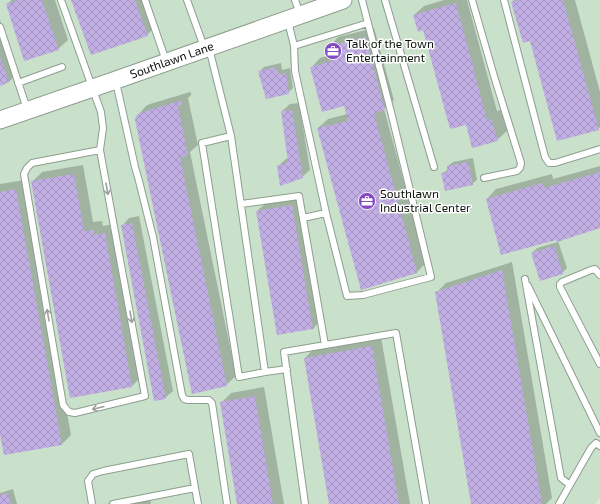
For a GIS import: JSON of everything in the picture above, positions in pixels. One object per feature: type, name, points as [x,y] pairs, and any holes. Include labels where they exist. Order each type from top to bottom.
[{"type":"street","name":"Southlawn Lane","points":[[0,120],[206,48],[295,12],[343,0]]},
{"type":"lane","points":[[60,0],[101,112],[103,128],[100,150],[145,396],[76,413],[69,412],[63,405],[24,174],[32,163],[100,150]]},
{"type":"lane","points":[[145,0],[167,62]]},
{"type":"lane","points":[[187,0],[206,48],[231,136],[265,372]]},
{"type":"lane","points":[[295,12],[295,71],[326,213],[347,296],[363,295],[431,276],[362,0]]},
{"type":"lane","points":[[385,0],[434,166]]},
{"type":"lane","points":[[472,0],[521,162],[520,168],[517,171],[484,178]]},
{"type":"lane","points":[[504,0],[546,157],[549,163],[555,163],[600,149]]},
{"type":"lane","points":[[294,46],[368,23]]},
{"type":"lane","points":[[0,27],[27,111]]},
{"type":"lane","points":[[18,82],[62,67]]},
{"type":"lane","points":[[116,80],[152,237],[182,395],[184,399],[209,400],[212,403],[227,504]]},
{"type":"lane","points":[[231,136],[202,143],[239,376],[287,369]]},
{"type":"lane","points":[[241,204],[299,196],[325,345]]},
{"type":"lane","points":[[303,218],[326,213]]},
{"type":"lane","points":[[600,275],[595,269],[591,270],[562,282],[560,287],[600,364]]},
{"type":"lane","points":[[570,486],[561,478],[525,279],[600,433]]},
{"type":"lane","points":[[305,504],[284,352],[396,333],[426,504]]},
{"type":"lane","points":[[559,504],[591,448],[599,442]]},
{"type":"lane","points":[[92,504],[88,481],[93,474],[189,454],[198,504]]},
{"type":"lane","points":[[113,504],[195,488]]},
{"type":"shaded area","points":[[0,0],[600,0],[600,497],[596,504],[0,504]]},
{"type":"building","points":[[19,0],[42,0],[59,50],[24,61],[6,4]]},
{"type":"building","points":[[71,0],[135,0],[148,36],[91,55]]},
{"type":"building","points":[[518,0],[563,0],[599,130],[557,141],[530,41],[523,43],[511,2]]},
{"type":"building","points":[[456,3],[487,120],[491,119],[498,141],[472,148],[466,125],[450,129],[423,30],[418,32],[413,15]]},
{"type":"building","name":"Southlawn Industrial Center","points":[[365,37],[385,110],[374,113],[417,273],[361,290],[317,128],[348,121],[344,106],[322,112],[310,67],[332,61],[328,47]]},
{"type":"building","points":[[0,57],[9,82],[0,86]]},
{"type":"building","points":[[276,67],[278,74],[286,73],[289,94],[266,99],[258,71]]},
{"type":"building","points":[[179,101],[182,103],[182,105],[178,106],[188,156],[180,157],[227,386],[192,394],[135,120],[136,116],[140,113]]},
{"type":"building","points":[[292,110],[303,178],[280,186],[277,166],[288,162],[281,111]]},
{"type":"building","points":[[468,162],[473,185],[445,191],[441,173],[448,172],[447,166]]},
{"type":"building","points":[[600,172],[600,228],[557,242],[556,240],[501,255],[486,199],[542,183],[544,188]]},
{"type":"building","points":[[74,174],[84,231],[93,230],[94,235],[105,233],[132,387],[70,398],[31,181]]},
{"type":"building","points":[[16,189],[62,445],[4,455],[0,435],[0,192]]},
{"type":"building","points":[[292,205],[313,329],[277,335],[256,211]]},
{"type":"building","points":[[132,223],[166,399],[154,401],[121,225]]},
{"type":"building","points":[[554,246],[563,274],[540,281],[531,253]]},
{"type":"building","points":[[502,270],[542,504],[471,504],[435,292]]},
{"type":"building","points":[[372,346],[399,504],[329,504],[304,358]]},
{"type":"building","points":[[255,396],[273,504],[237,504],[220,402]]},
{"type":"building","points":[[8,493],[11,504],[0,504],[0,495]]},
{"type":"place","name":"Talk of the Town Entertainment","points":[[333,51]]},
{"type":"place","name":"Southlawn Industrial Center","points":[[367,201]]}]
